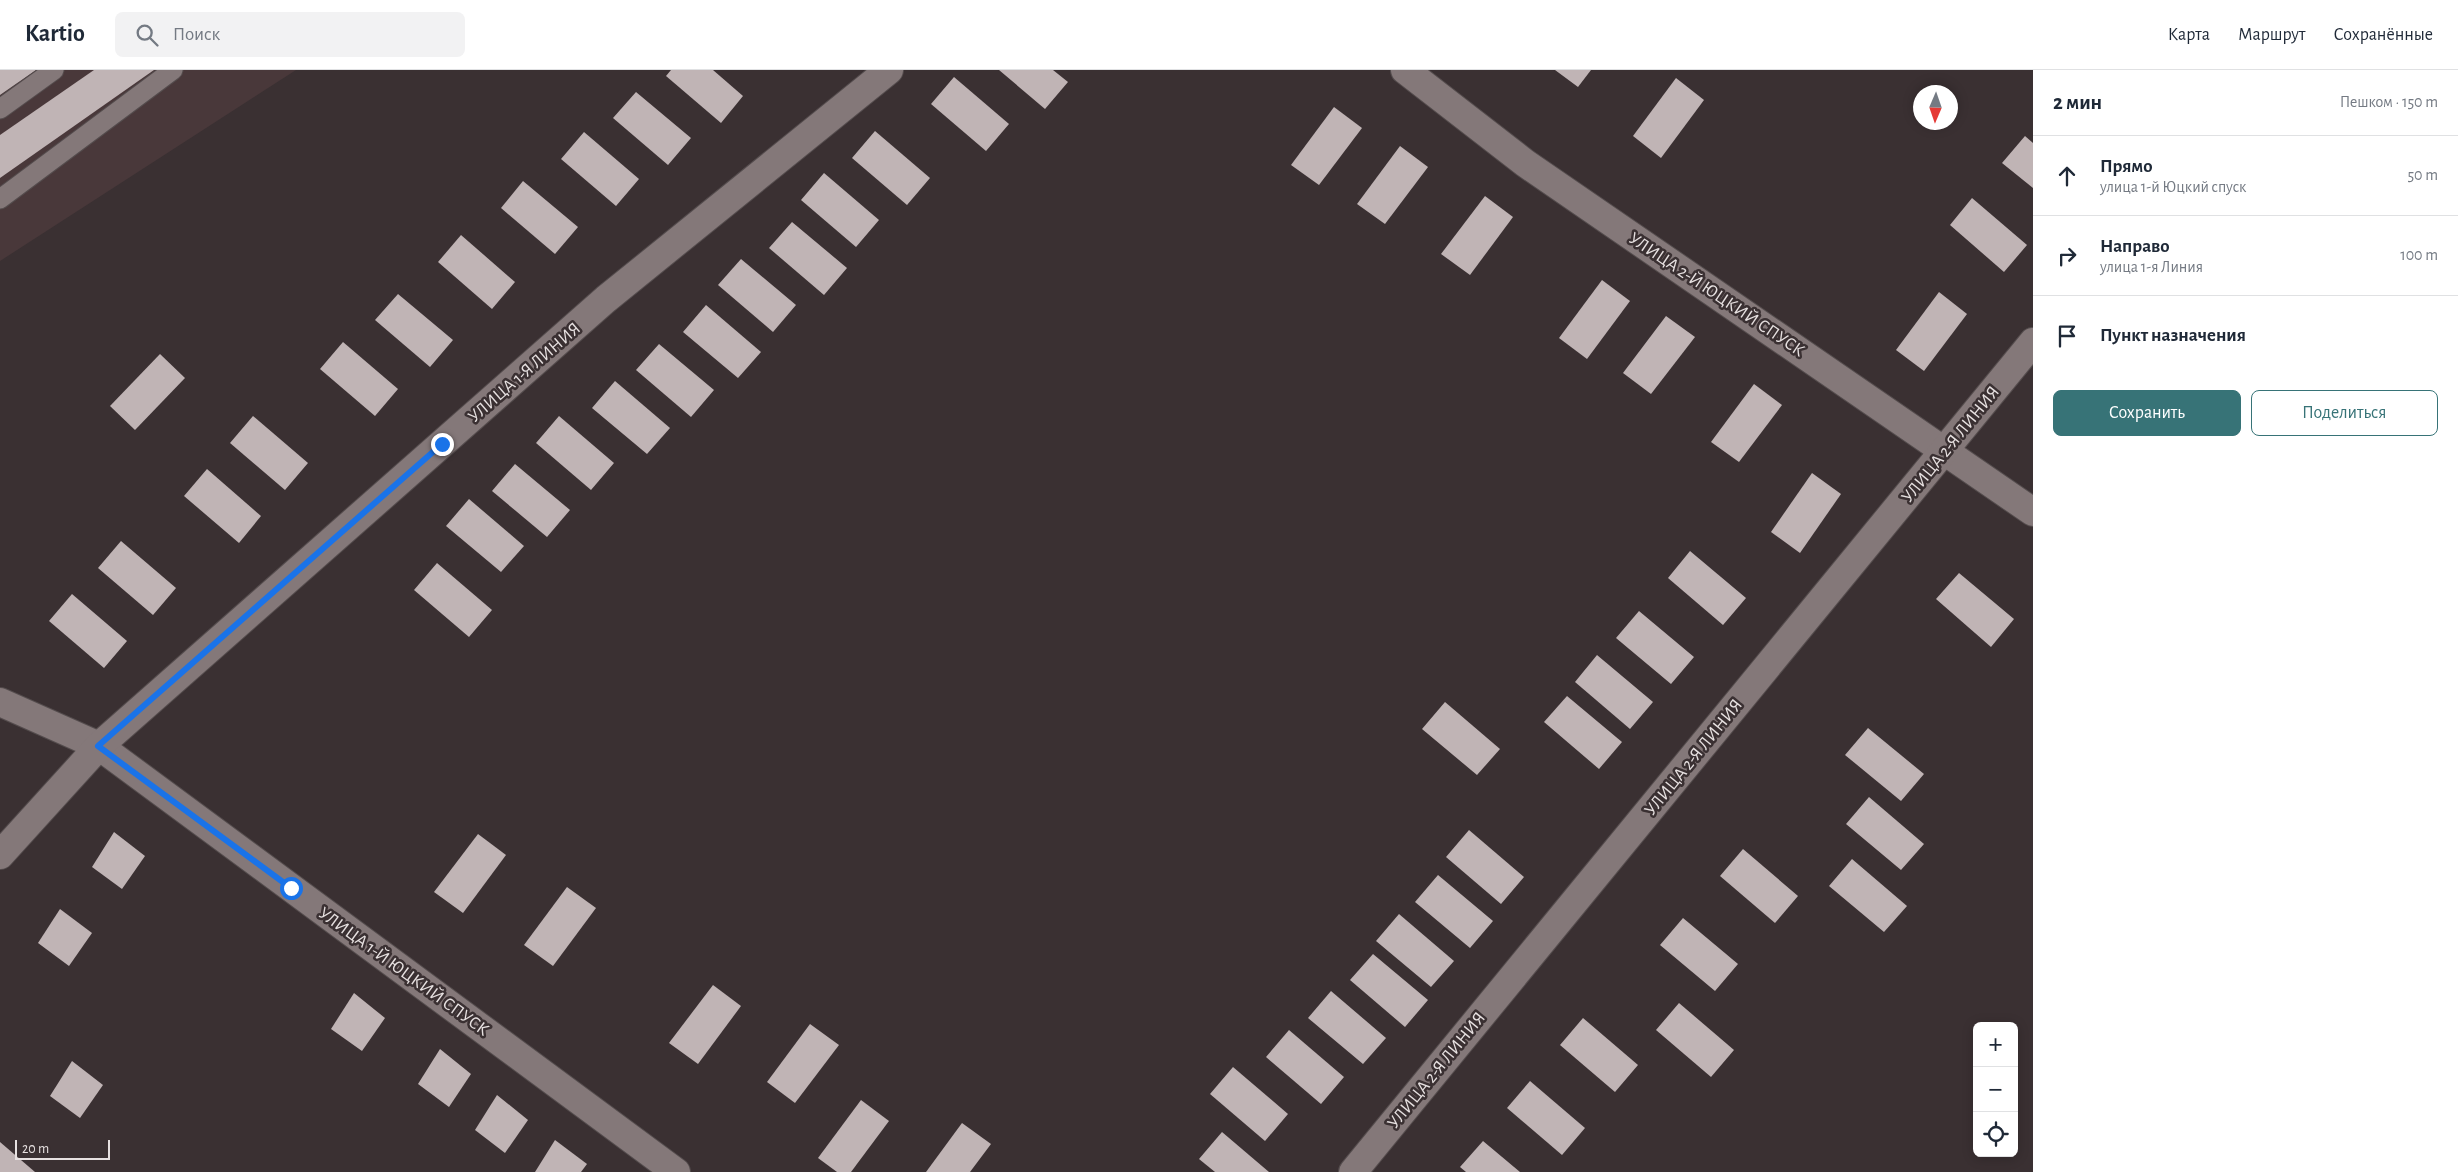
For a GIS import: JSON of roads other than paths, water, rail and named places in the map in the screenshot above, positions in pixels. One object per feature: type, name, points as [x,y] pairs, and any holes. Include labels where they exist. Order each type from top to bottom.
[{"type":"street","name":"УЛИЦА 1-Я ЛИНИЯ","points":[[0,855],[98,746],[606,299],[889,70]]},
{"type":"street","name":"УЛИЦА 2-Й ЮЦКИЙ СПУСК","points":[[1405,70],[1525,163],[2033,512]]},
{"type":"street","name":"УЛИЦА 2-Я ЛИНИЯ","points":[[1353,1172],[2033,342]]},
{"type":"street","name":"УЛИЦА 1-Й ЮЦКИЙ СПУСК","points":[[0,702],[98,746],[676,1172]]},
{"type":"lane","points":[[0,109],[54,70]]},
{"type":"lane","points":[[0,199],[173,70]]}]
